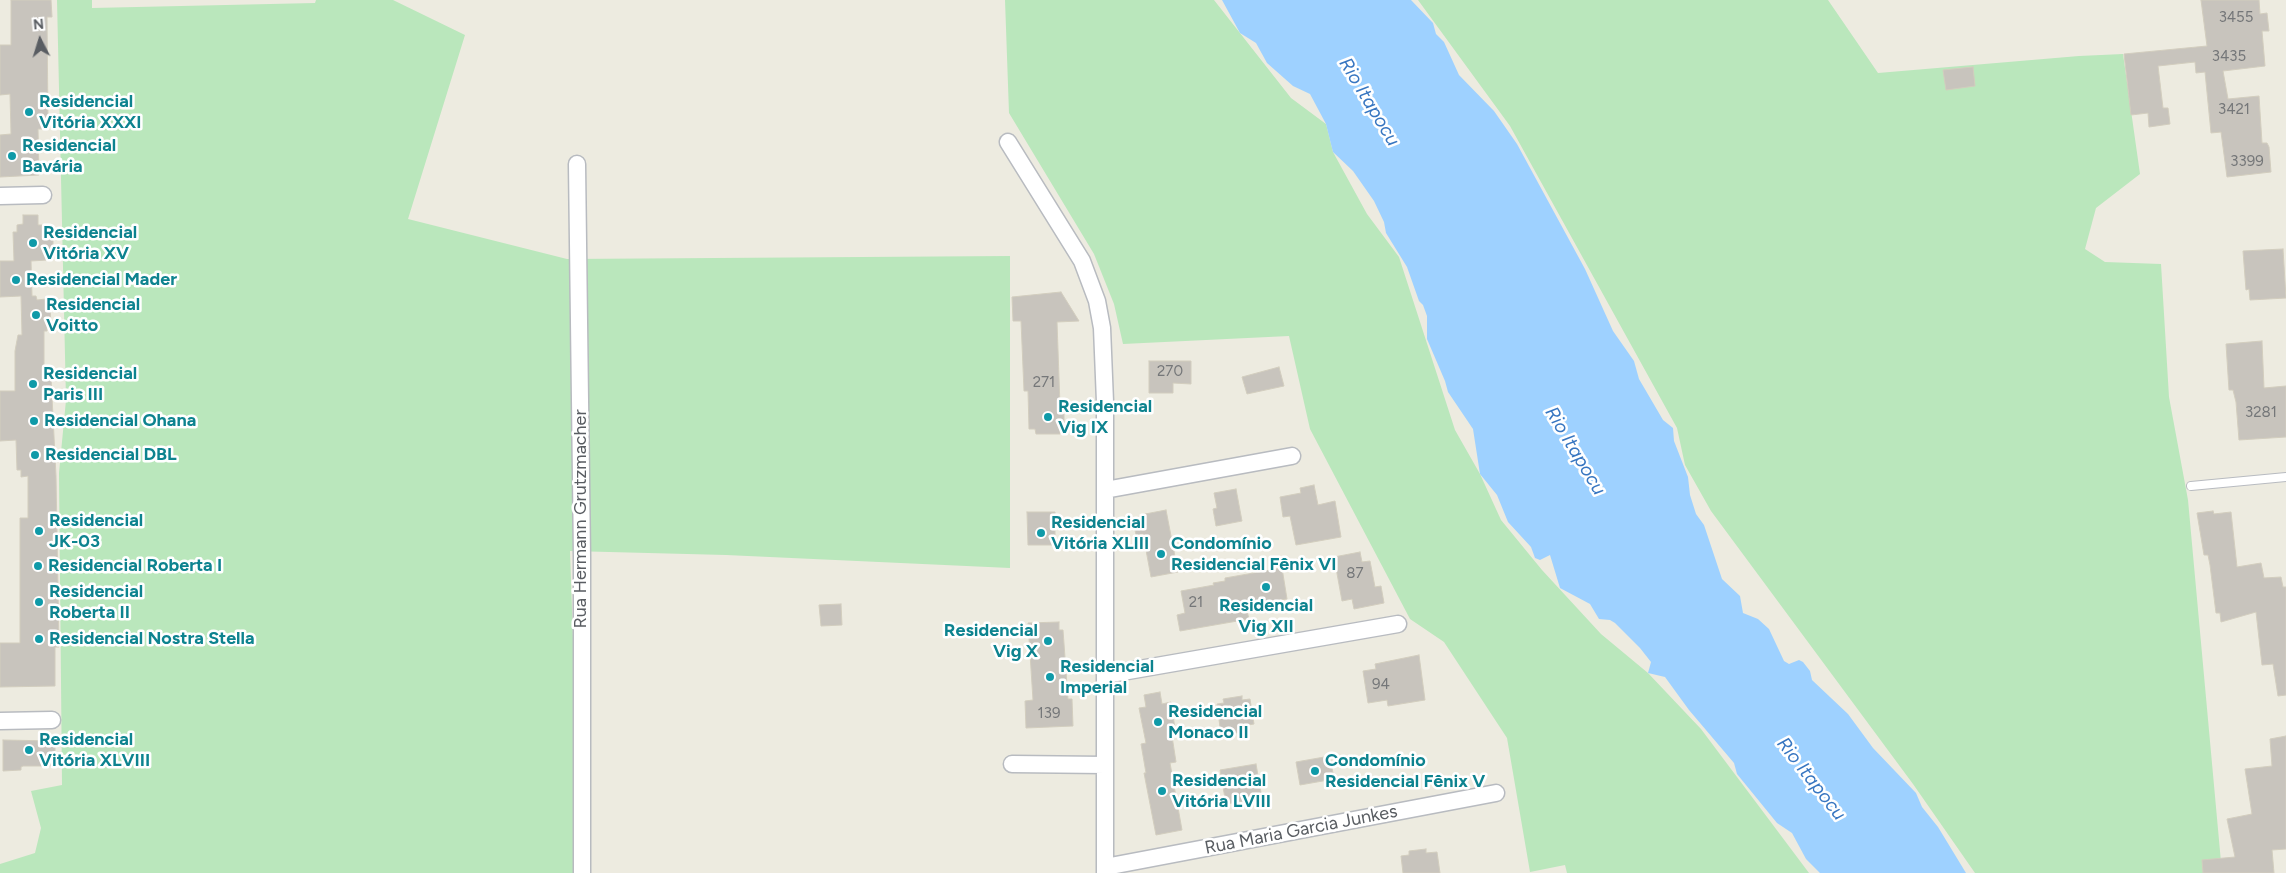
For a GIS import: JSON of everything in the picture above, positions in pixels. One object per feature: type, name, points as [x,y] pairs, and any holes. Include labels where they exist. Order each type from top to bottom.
[{"type":"street","points":[[1008,142],[1082,261],[1097,301],[1104,358],[1105,870]]},
{"type":"street","name":"Rua Hermann Grutzmacher","points":[[577,164],[582,557],[582,873]]},
{"type":"street","points":[[0,196],[42,195]]},
{"type":"street","points":[[1105,490],[1292,456]]},
{"type":"street","points":[[1105,675],[1398,624]]},
{"type":"street","points":[[0,721],[52,720]]},
{"type":"street","points":[[1012,764],[1105,766]]},
{"type":"street","name":"Rua Maria Garcia Junkes","points":[[1105,870],[1496,793]]},
{"type":"lane","points":[[2191,486],[2286,477]]},
{"type":"green space","points":[[57,0],[92,0],[92,8],[315,3],[316,0],[393,0],[465,35],[408,219],[567,259],[1010,256],[1010,568],[726,555],[570,551],[581,873],[0,873],[0,864],[35,853],[41,828],[31,791],[62,785],[59,473],[66,400]]},
{"type":"green space","points":[[1005,0],[1214,0],[1291,98],[1326,124],[1333,152],[1367,214],[1399,257],[1455,430],[1480,474],[1501,520],[1542,570],[1601,634],[1648,673],[1701,729],[1809,873],[1567,873],[1565,865],[1530,872],[1507,738],[1444,642],[1410,619],[1310,429],[1289,336],[1123,344],[1114,304],[1094,254],[1009,113]]},
{"type":"green space","points":[[1418,0],[1828,0],[1878,73],[2123,54],[2140,174],[2096,208],[2085,249],[2105,262],[2161,264],[2169,397],[2188,500],[2222,873],[1975,873],[1913,784],[1711,511],[1685,465],[1677,428],[1510,126]]},
{"type":"water","name":"Rio Itapocu","points":[[1222,0],[1411,0],[1433,23],[1436,34],[1444,42],[1459,75],[1494,111],[1517,144],[1585,269],[1613,331],[1634,361],[1639,379],[1663,420],[1673,428],[1674,441],[1688,477],[1690,495],[1696,514],[1704,525],[1722,579],[1740,596],[1743,613],[1758,619],[1769,629],[1784,661],[1789,664],[1799,660],[1803,662],[1810,671],[1812,680],[1848,714],[1873,748],[1916,793],[1922,807],[1938,827],[1966,873],[1820,873],[1806,859],[1792,833],[1777,823],[1737,774],[1734,763],[1689,710],[1665,677],[1648,673],[1651,662],[1640,648],[1615,623],[1610,620],[1599,619],[1590,604],[1560,588],[1550,555],[1540,560],[1535,558],[1531,547],[1508,522],[1497,495],[1480,474],[1473,429],[1448,392],[1427,339],[1427,316],[1423,305],[1419,301],[1407,267],[1386,233],[1384,222],[1374,201],[1353,171],[1333,152],[1326,124],[1310,94],[1293,86],[1267,63],[1256,43],[1240,33]]},
{"type":"building","points":[[11,0],[51,0],[52,17],[47,17],[48,123],[43,123],[43,129],[38,129],[39,175],[0,177],[0,135],[11,134],[10,94],[0,95],[0,45],[11,45]]},
{"type":"building","points":[[2201,0],[2259,0],[2260,14],[2267,13],[2269,31],[2262,31],[2265,66],[2223,71],[2228,99],[2259,96],[2262,143],[2267,143],[2269,147],[2271,172],[2227,177],[2221,132],[2211,133],[2205,72],[2196,73],[2195,62],[2158,66],[2163,108],[2168,108],[2170,124],[2149,127],[2148,113],[2131,115],[2124,54],[2207,46]]},
{"type":"building","points":[[1973,67],[1975,86],[1946,90],[1943,70]]},
{"type":"building","points":[[23,215],[38,215],[38,225],[48,225],[48,233],[53,233],[53,254],[50,254],[47,260],[31,261],[32,296],[36,296],[37,300],[46,299],[47,303],[50,303],[51,327],[47,327],[47,331],[44,331],[44,370],[47,370],[47,377],[51,377],[56,476],[59,647],[55,647],[55,686],[0,687],[0,643],[20,643],[20,518],[28,518],[28,476],[21,477],[21,470],[17,470],[16,440],[0,441],[0,391],[15,391],[15,351],[18,335],[22,335],[21,296],[0,297],[0,261],[14,261],[13,232],[17,232],[17,225],[23,224]]},
{"type":"building","points":[[2283,249],[2286,298],[2250,300],[2249,289],[2246,290],[2243,251]]},
{"type":"building","points":[[1061,292],[1079,321],[1057,322],[1060,406],[1064,406],[1064,424],[1060,424],[1060,434],[1036,434],[1035,429],[1029,429],[1028,391],[1024,391],[1021,321],[1013,321],[1012,297]]},
{"type":"building","points":[[2262,341],[2264,388],[2286,386],[2286,437],[2239,440],[2236,402],[2233,390],[2229,390],[2226,344]]},
{"type":"building","points":[[1149,361],[1191,361],[1191,384],[1173,383],[1173,393],[1149,393]]},
{"type":"building","points":[[1279,367],[1284,386],[1247,394],[1242,377]]},
{"type":"building","points":[[1314,485],[1318,505],[1335,501],[1341,537],[1296,545],[1290,516],[1283,517],[1280,497],[1301,493],[1300,488]]},
{"type":"building","points":[[1236,489],[1242,521],[1216,526],[1213,509],[1217,508],[1214,493]]},
{"type":"building","name":"Condomínio Residencial Fênix VI","points":[[1166,510],[1178,572],[1151,577],[1143,534],[1136,535],[1133,520],[1140,519],[1140,515]]},
{"type":"building","points":[[2213,511],[2214,514],[2231,512],[2237,567],[2261,563],[2264,578],[2281,577],[2283,587],[2286,587],[2286,695],[2278,696],[2273,664],[2262,665],[2256,612],[2221,622],[2220,613],[2216,613],[2210,565],[2208,555],[2204,555],[2197,513]]},
{"type":"building","name":"Residencial Vitória XLIII","points":[[1027,512],[1055,512],[1055,545],[1028,545]]},
{"type":"building","points":[[1360,552],[1362,562],[1370,561],[1375,587],[1381,586],[1384,603],[1354,609],[1352,599],[1342,601],[1334,557]]},
{"type":"building","points":[[1282,568],[1287,599],[1280,600],[1281,604],[1247,611],[1249,619],[1180,631],[1177,615],[1185,613],[1181,591],[1214,585],[1213,583],[1225,581],[1225,578]]},
{"type":"building","points":[[841,604],[842,625],[821,626],[819,605]]},
{"type":"building","points":[[1059,622],[1059,630],[1063,630],[1068,699],[1072,699],[1073,726],[1026,728],[1025,701],[1033,700],[1028,623]]},
{"type":"building","points":[[1419,655],[1425,700],[1388,706],[1387,700],[1368,703],[1363,671],[1376,669],[1375,664]]},
{"type":"building","points":[[1160,692],[1162,704],[1171,702],[1176,735],[1172,736],[1176,762],[1170,763],[1182,830],[1156,835],[1144,773],[1146,773],[1141,744],[1146,743],[1139,708],[1146,707],[1144,695]]},
{"type":"building","points":[[1242,696],[1242,700],[1250,699],[1254,724],[1248,725],[1249,731],[1221,735],[1217,704],[1224,703],[1223,699]]},
{"type":"building","points":[[2286,736],[2286,849],[2272,850],[2274,873],[2203,873],[2202,860],[2235,857],[2227,819],[2252,814],[2245,769],[2272,766],[2270,739]]},
{"type":"building","name":"Residencial Vitória XLVIII","points":[[3,740],[55,741],[55,766],[23,766],[21,770],[3,771]]},
{"type":"building","name":"Condomínio Residencial Fênix V","points":[[1330,756],[1334,779],[1300,785],[1296,762]]},
{"type":"building","points":[[1256,764],[1262,798],[1226,804],[1220,770]]},
{"type":"building","points":[[1426,849],[1426,853],[1437,852],[1440,873],[1403,873],[1401,856],[1409,855],[1409,851]]},
{"type":"place","name":"Residencial Vitória XXXI","points":[[29,112]]},
{"type":"place","name":"Residencial Bavária","points":[[12,156]]},
{"type":"place","name":"Residencial Vitória XV","points":[[33,243]]},
{"type":"place","name":"Residencial Mader","points":[[16,280]]},
{"type":"place","name":"Residencial Voitto","points":[[36,315]]},
{"type":"place","name":"Residencial Paris III","points":[[33,384]]},
{"type":"place","name":"Residencial Vig IX","points":[[1048,417]]},
{"type":"place","name":"Residencial Ohana","points":[[34,421]]},
{"type":"place","name":"Residencial DBL","points":[[35,455]]},
{"type":"place","name":"Residencial JK-03","points":[[39,531]]},
{"type":"place","name":"Residencial Vitória XLIII","points":[[1041,533]]},
{"type":"place","name":"Condomínio Residencial Fênix VI","points":[[1161,554]]},
{"type":"place","name":"Residencial Roberta I","points":[[38,566]]},
{"type":"place","name":"Residencial Vig XII","points":[[1266,587]]},
{"type":"place","name":"Residencial Roberta II","points":[[39,602]]},
{"type":"place","name":"Residencial Nostra Stella","points":[[39,639]]},
{"type":"place","name":"Residencial Vig X","points":[[1048,641]]},
{"type":"place","name":"Residencial Imperial","points":[[1050,677]]},
{"type":"place","name":"Residencial Monaco II","points":[[1158,722]]},
{"type":"place","name":"Residencial Vitória XLVIII","points":[[29,750]]},
{"type":"place","name":"Condomínio Residencial Fênix V","points":[[1315,771]]},
{"type":"place","name":"Residencial Vitória LVIII","points":[[1162,791]]}]
